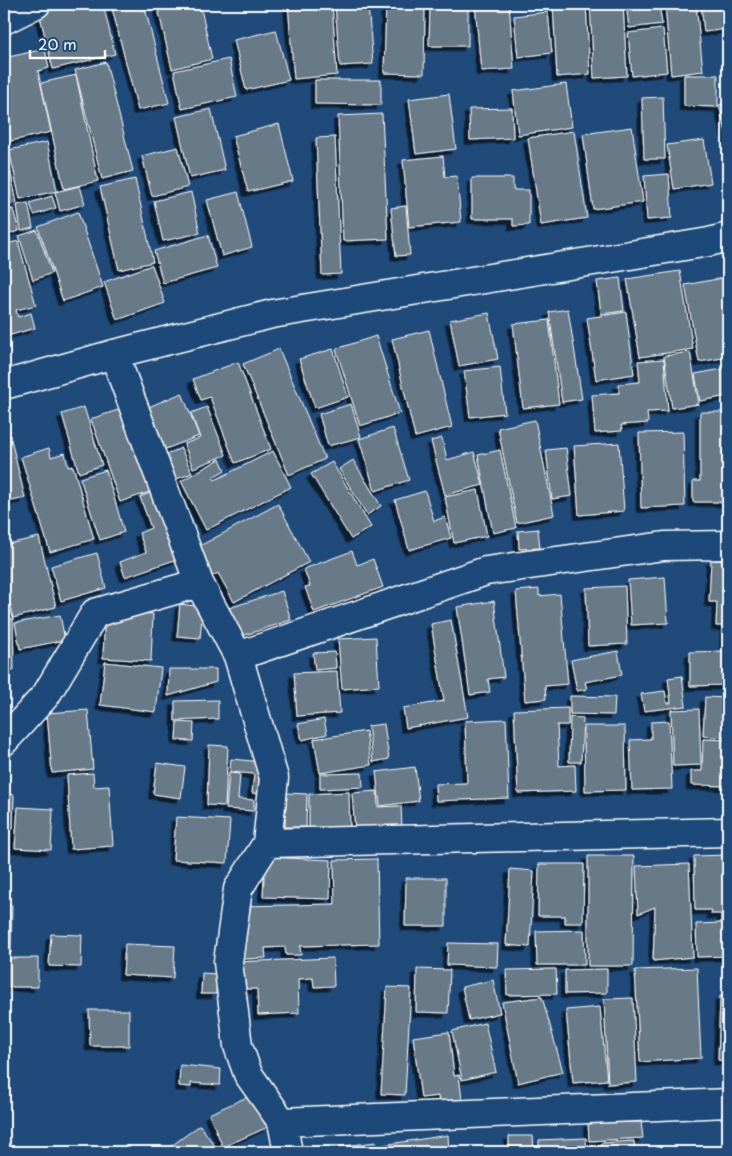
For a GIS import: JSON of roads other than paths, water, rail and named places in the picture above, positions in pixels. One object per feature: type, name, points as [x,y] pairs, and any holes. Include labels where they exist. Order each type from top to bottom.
[{"type":"street","points":[[4,20],[36,4]]},
{"type":"street","points":[[4,385],[114,354],[272,314],[709,242],[728,237]]},
{"type":"street","points":[[114,354],[199,583],[238,656],[274,778],[267,843],[238,889],[228,962],[238,1046],[248,1074],[282,1122],[288,1152]]},
{"type":"street","points":[[238,656],[486,571],[664,546],[728,545]]},
{"type":"street","points":[[4,741],[46,694],[95,613],[199,583]]},
{"type":"street","points":[[267,843],[728,832]]},
{"type":"street","points":[[282,1122],[728,1103]]}]
